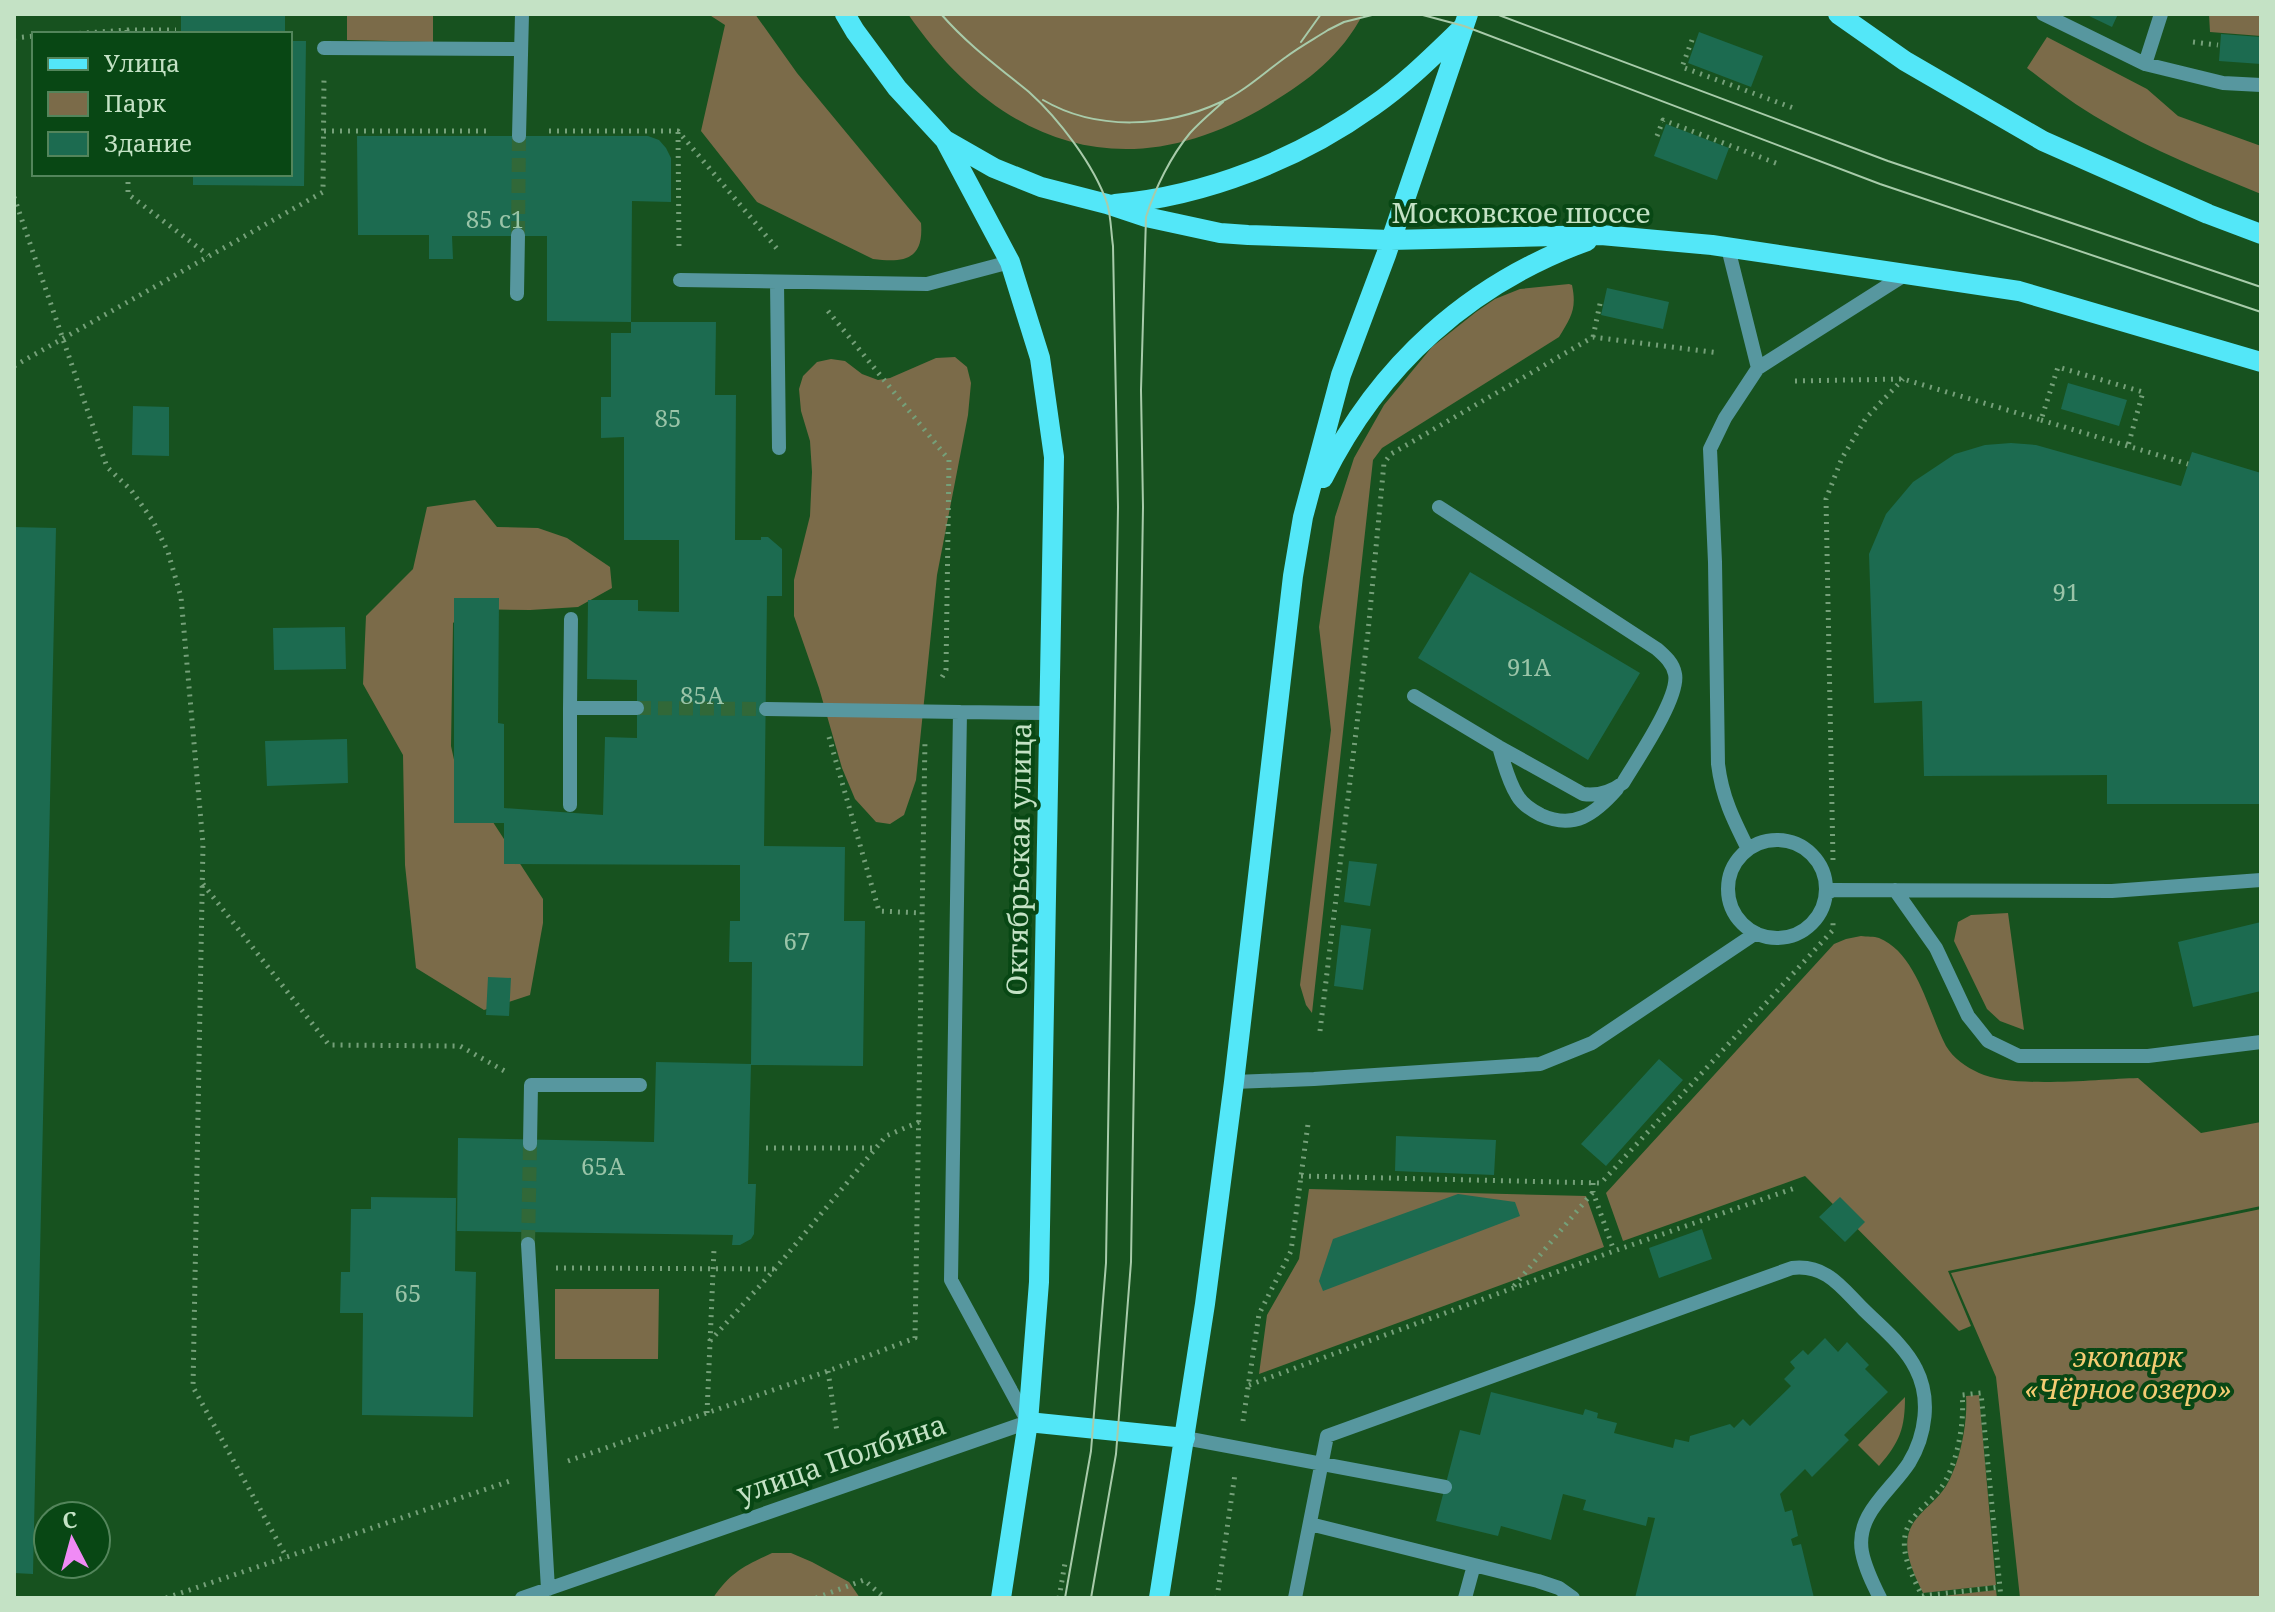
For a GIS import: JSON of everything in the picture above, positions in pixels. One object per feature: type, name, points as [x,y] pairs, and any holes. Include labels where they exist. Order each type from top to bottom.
[{"type":"main road","name":"Московское шоссе","points":[[845,14],[897,88],[945,140],[994,168],[1041,187],[1146,217],[1220,233],[1390,240],[1601,235],[1728,248],[2019,291],[2261,362]]},
{"type":"main road","points":[[1838,14],[1905,61],[2043,141],[2208,214],[2261,234]]},
{"type":"main road","points":[[1107,204],[1151,201],[1203,188],[1259,168],[1333,132],[1373,107],[1408,79],[1466,20]]},
{"type":"main road","points":[[1159,1598],[1205,1304],[1293,576],[1303,517],[1341,375],[1466,20]]},
{"type":"main road","name":"Октябрьская улица","points":[[945,140],[1010,262],[1040,358],[1054,457],[1039,1282],[1028,1422],[1001,1598]]},
{"type":"main road","points":[[1303,517],[1360,412],[1427,336],[1466,304],[1509,276],[1554,253],[1601,235]]},
{"type":"main road","name":"улица Полбина","points":[[1028,1422],[1185,1438]]},
{"type":"street","points":[[520,133],[522,14]]},
{"type":"street","points":[[2043,14],[2145,64],[2223,83],[2261,85]]},
{"type":"street","points":[[2145,64],[2161,14]]},
{"type":"street","points":[[324,48],[521,49]]},
{"type":"street","points":[[517,294],[518,235]]},
{"type":"street","points":[[1728,248],[1758,368]]},
{"type":"street","points":[[680,280],[927,284],[1010,262]]},
{"type":"street","points":[[1748,849],[1726,805],[1718,764],[1710,449],[1725,418],[1758,368],[1906,274]]},
{"type":"street","points":[[777,282],[779,448]]},
{"type":"street","points":[[1439,507],[1657,649],[1670,661],[1676,676],[1673,697],[1623,783],[1601,807],[1577,819],[1554,821],[1522,803],[1515,793],[1499,747]]},
{"type":"street","points":[[570,805],[571,619]]},
{"type":"street","points":[[1414,696],[1583,794],[1604,793],[1623,783]]},
{"type":"street","points":[[570,708],[637,708]]},
{"type":"street","points":[[766,709],[1048,713]]},
{"type":"street","points":[[960,712],[951,1280],[1028,1422]]},
{"type":"street","points":[[1774,839],[1802,846],[1813,855],[1830,892],[1813,922],[1786,937],[1771,938],[1744,925],[1729,901],[1728,886],[1730,872],[1738,859],[1760,842],[1774,839]]},
{"type":"street","points":[[1830,892],[2112,891],[2261,880]]},
{"type":"street","points":[[1895,890],[1936,948],[1968,1016],[1988,1041],[2019,1056],[2148,1056],[2261,1042]]},
{"type":"street","points":[[1234,1082],[1540,1064],[1592,1043],[1756,933]]},
{"type":"street","points":[[530,1144],[531,1085],[640,1085]]},
{"type":"street","points":[[528,1244],[548,1589]]},
{"type":"street","points":[[1295,1598],[1327,1436],[1792,1268],[1810,1267],[1829,1276],[1905,1352],[1923,1384],[1926,1401],[1922,1430],[1909,1462],[1870,1510],[1863,1530],[1861,1550],[1880,1598]]},
{"type":"street","name":"улица Полбина","points":[[522,1598],[1028,1422]]},
{"type":"street","points":[[1185,1438],[1445,1487]]},
{"type":"street","points":[[1310,1524],[1559,1588],[1573,1598]]},
{"type":"street","points":[[1465,1598],[1474,1565]]},
{"type":"path","points":[[127,32],[176,30]]},
{"type":"path","points":[[1692,40],[1682,67],[1796,109]]},
{"type":"path","points":[[14,366],[323,192],[324,48]]},
{"type":"path","points":[[1657,136],[1663,120],[1781,165]]},
{"type":"path","points":[[324,131],[678,131]]},
{"type":"path","points":[[678,131],[680,280]]},
{"type":"path","points":[[678,131],[949,460],[946,670],[926,711],[915,1338]]},
{"type":"path","points":[[128,176],[128,194],[208,255]]},
{"type":"path","points":[[14,197],[107,467],[131,490],[153,521],[168,552],[181,597],[203,844],[193,1387],[287,1558]]},
{"type":"path","points":[[1593,337],[1601,299]]},
{"type":"path","points":[[1320,1031],[1368,632],[1384,463],[1391,454],[1593,337],[1719,353]]},
{"type":"path","points":[[2041,420],[2058,367],[2143,392],[2128,446]]},
{"type":"path","points":[[1301,1176],[1601,1183],[1833,930],[1826,499],[1842,458],[1866,418],[1903,379]]},
{"type":"path","points":[[1795,381],[1903,379],[2188,464]]},
{"type":"path","points":[[821,709],[879,911],[922,913]]},
{"type":"path","points":[[202,884],[329,1045],[460,1046],[531,1085]]},
{"type":"path","points":[[710,1341],[775,1269],[886,1136],[919,1122]]},
{"type":"path","points":[[1217,1598],[1259,1314],[1291,1251],[1308,1124]]},
{"type":"path","points":[[766,1148],[876,1148]]},
{"type":"path","points":[[1593,1183],[1593,1192],[1614,1251]]},
{"type":"path","points":[[1249,1385],[1795,1188]]},
{"type":"path","points":[[1512,1289],[1593,1192]]},
{"type":"path","points":[[707,1413],[714,1249]]},
{"type":"path","points":[[529,1268],[775,1269]]},
{"type":"path","points":[[828,1371],[837,1432]]},
{"type":"path","points":[[2000,1587],[1922,1597],[1907,1563],[1904,1543],[1911,1520],[1942,1487],[1956,1452],[1964,1416],[1962,1395],[1981,1393],[2000,1587],[2001,1598]]},
{"type":"path","points":[[1059,1598],[1065,1563]]},
{"type":"path","points":[[816,1598],[864,1580],[885,1598]]},
{"type":"green space","points":[[347,14],[433,14],[433,42],[347,40]]},
{"type":"green space","points":[[708,14],[755,14],[797,73],[921,223],[919,245],[915,252],[903,259],[873,259],[757,202],[701,131],[725,25]]},
{"type":"green space","points":[[908,14],[1363,14],[1334,55],[1297,87],[1268,105],[1215,131],[1165,146],[1116,149],[1069,141],[1024,123],[983,96],[944,59]]},
{"type":"green space","points":[[2209,14],[2261,14],[2261,36],[2210,32]]},
{"type":"green space","points":[[2047,37],[2147,89],[2178,116],[2261,146],[2261,194],[2141,142],[2055,89],[2027,68]]},
{"type":"green space","points":[[1572,285],[1573,307],[1559,337],[1382,448],[1373,460],[1312,1013],[1300,985],[1331,730],[1319,627],[1335,517],[1354,458],[1384,405],[1432,347],[1495,299],[1520,289]]},
{"type":"green space","points":[[955,357],[967,367],[971,383],[968,415],[937,575],[916,780],[904,815],[890,824],[876,822],[855,799],[842,768],[794,616],[794,580],[810,516],[812,472],[810,441],[801,411],[799,389],[803,376],[817,362],[831,359],[845,361],[862,374],[878,380],[936,358]]},
{"type":"green space","points":[[475,500],[497,527],[538,528],[567,538],[610,567],[612,588],[578,607],[469,609],[453,623],[451,746],[462,796],[489,816],[543,899],[543,923],[530,995],[484,1010],[416,968],[405,865],[403,755],[363,684],[366,616],[413,569],[427,507]]},
{"type":"green space","points":[[2008,913],[2024,1030],[2000,1021],[1987,1009],[1954,941],[1958,922],[1971,915]]},
{"type":"green space","points":[[1861,936],[1879,938],[1903,957],[1920,986],[1946,1046],[1960,1062],[1979,1073],[2012,1081],[2034,1082],[2138,1078],[2201,1133],[2261,1122],[2261,1206],[1948,1271],[1971,1326],[1959,1331],[1805,1176],[1623,1241],[1606,1193],[1834,944]]},
{"type":"green space","points":[[1309,1189],[1586,1196],[1604,1247],[1259,1374],[1267,1315],[1299,1259]]},
{"type":"green space","name":"экопарк «Чёрное озеро»","points":[[2261,1209],[2261,1598],[2020,1598],[1996,1377],[1951,1273]]},
{"type":"green space","points":[[555,1289],[659,1289],[658,1359],[555,1359]]},
{"type":"green space","points":[[1979,1395],[1996,1585],[1923,1593],[1908,1556],[1908,1536],[1917,1518],[1940,1495],[1951,1477],[1962,1442],[1966,1396]]},
{"type":"green space","points":[[1905,1397],[1900,1434],[1879,1466],[1858,1445]]},
{"type":"green space","points":[[772,1553],[791,1553],[812,1562],[849,1582],[860,1598],[713,1598],[739,1571]]},
{"type":"green space","points":[[1996,1590],[1997,1598],[1925,1598]]},
{"type":"building","points":[[181,14],[285,14],[285,32],[181,32]]},
{"type":"building","points":[[2085,14],[2118,14],[2112,27]]},
{"type":"building","points":[[1699,32],[1763,56],[1751,87],[1688,63]]},
{"type":"building","points":[[2221,34],[2261,37],[2261,64],[2219,61]]},
{"type":"building","points":[[292,41],[306,41],[304,186],[193,185],[193,176],[292,176]]},
{"type":"building","points":[[1666,124],[1729,148],[1717,180],[1654,156]]},
{"type":"building","points":[[357,136],[648,136],[659,140],[671,158],[671,202],[632,201],[631,322],[547,321],[547,236],[452,236],[453,259],[429,259],[429,235],[358,235]]},
{"type":"building","points":[[1607,288],[1669,302],[1663,329],[1601,315]]},
{"type":"building","points":[[631,322],[716,322],[715,395],[736,395],[735,540],[768,537],[782,549],[782,596],[767,596],[764,846],[845,847],[844,921],[865,921],[863,1066],[751,1065],[752,962],[729,962],[730,921],[740,921],[740,865],[504,864],[504,823],[454,823],[454,598],[499,598],[498,723],[504,724],[504,808],[603,815],[605,737],[637,738],[637,680],[587,679],[588,600],[638,600],[638,611],[679,612],[679,540],[624,540],[624,437],[601,438],[601,397],[611,397],[611,333],[631,333]]},
{"type":"building","points":[[2068,383],[2127,400],[2119,426],[2061,409]]},
{"type":"building","points":[[133,406],[169,407],[169,456],[132,455]]},
{"type":"building","points":[[1985,445],[2036,445],[2181,486],[2192,452],[2261,473],[2261,804],[2107,804],[2107,775],[1924,776],[1922,701],[1874,703],[1869,554],[1886,514],[1913,482],[1955,454]]},
{"type":"building","points":[[14,527],[56,528],[32,1574],[14,1573]]},
{"type":"building","points":[[1470,572],[1640,673],[1588,760],[1418,658]]},
{"type":"building","points":[[345,627],[346,669],[274,670],[273,628]]},
{"type":"building","points":[[347,739],[348,783],[267,786],[265,741]]},
{"type":"building","points":[[1349,861],[1377,864],[1370,906],[1344,902]]},
{"type":"building","points":[[2261,922],[2261,991],[2193,1007],[2178,942]]},
{"type":"building","points":[[1341,925],[1371,929],[1363,990],[1334,986]]},
{"type":"building","points":[[488,977],[511,978],[509,1016],[486,1015]]},
{"type":"building","points":[[1659,1059],[1683,1080],[1606,1166],[1581,1144]]},
{"type":"building","points":[[656,1062],[751,1064],[748,1184],[756,1184],[754,1234],[751,1239],[740,1245],[732,1245],[733,1235],[457,1231],[458,1138],[654,1142]]},
{"type":"building","points":[[1396,1136],[1496,1140],[1494,1175],[1395,1171]]},
{"type":"building","points":[[1458,1194],[1515,1202],[1520,1216],[1323,1291],[1319,1281],[1333,1239]]},
{"type":"building","points":[[371,1197],[456,1198],[455,1271],[476,1272],[473,1417],[362,1415],[363,1313],[340,1313],[341,1272],[350,1272],[351,1209],[371,1209]]},
{"type":"building","points":[[1840,1197],[1865,1222],[1845,1242],[1819,1217]]},
{"type":"building","points":[[1702,1229],[1712,1259],[1659,1278],[1649,1248]]},
{"type":"building","points":[[1825,1338],[1838,1352],[1847,1342],[1869,1365],[1865,1369],[1888,1392],[1844,1435],[1849,1440],[1812,1477],[1805,1469],[1780,1494],[1785,1512],[1792,1510],[1798,1536],[1791,1539],[1793,1546],[1801,1544],[1814,1598],[1635,1598],[1655,1518],[1648,1517],[1646,1526],[1583,1510],[1586,1500],[1563,1494],[1551,1540],[1501,1526],[1498,1536],[1436,1521],[1460,1430],[1480,1435],[1491,1392],[1583,1415],[1585,1409],[1598,1413],[1597,1418],[1617,1423],[1614,1433],[1673,1448],[1675,1439],[1689,1442],[1690,1436],[1730,1424],[1734,1428],[1743,1419],[1750,1426],[1791,1386],[1784,1379],[1795,1368],[1790,1362],[1803,1350],[1808,1355]]},
{"type":"tunnel","points":[[518,235],[519,136]]},
{"type":"tunnel","points":[[637,708],[766,709]]},
{"type":"tunnel","points":[[528,1244],[530,1144]]},
{"type":"tram line","points":[[941,14],[972,45],[1029,92],[1074,143],[1094,173],[1107,203],[1113,246],[1118,507],[1106,1263],[1091,1451],[1065,1598]]},
{"type":"tram line","points":[[1301,42],[1321,14]]},
{"type":"tram line","points":[[1043,100],[1085,117],[1108,121],[1154,121],[1177,117],[1230,98],[1328,30],[1344,22],[1376,14]]},
{"type":"tram line","points":[[1419,14],[1464,26],[1880,184],[2261,312]]},
{"type":"tram line","points":[[1496,14],[1888,161],[2261,287]]},
{"type":"tram line","points":[[1091,1598],[1116,1454],[1131,1262],[1143,507],[1141,390],[1146,217],[1176,152],[1190,133],[1223,102]]}]
